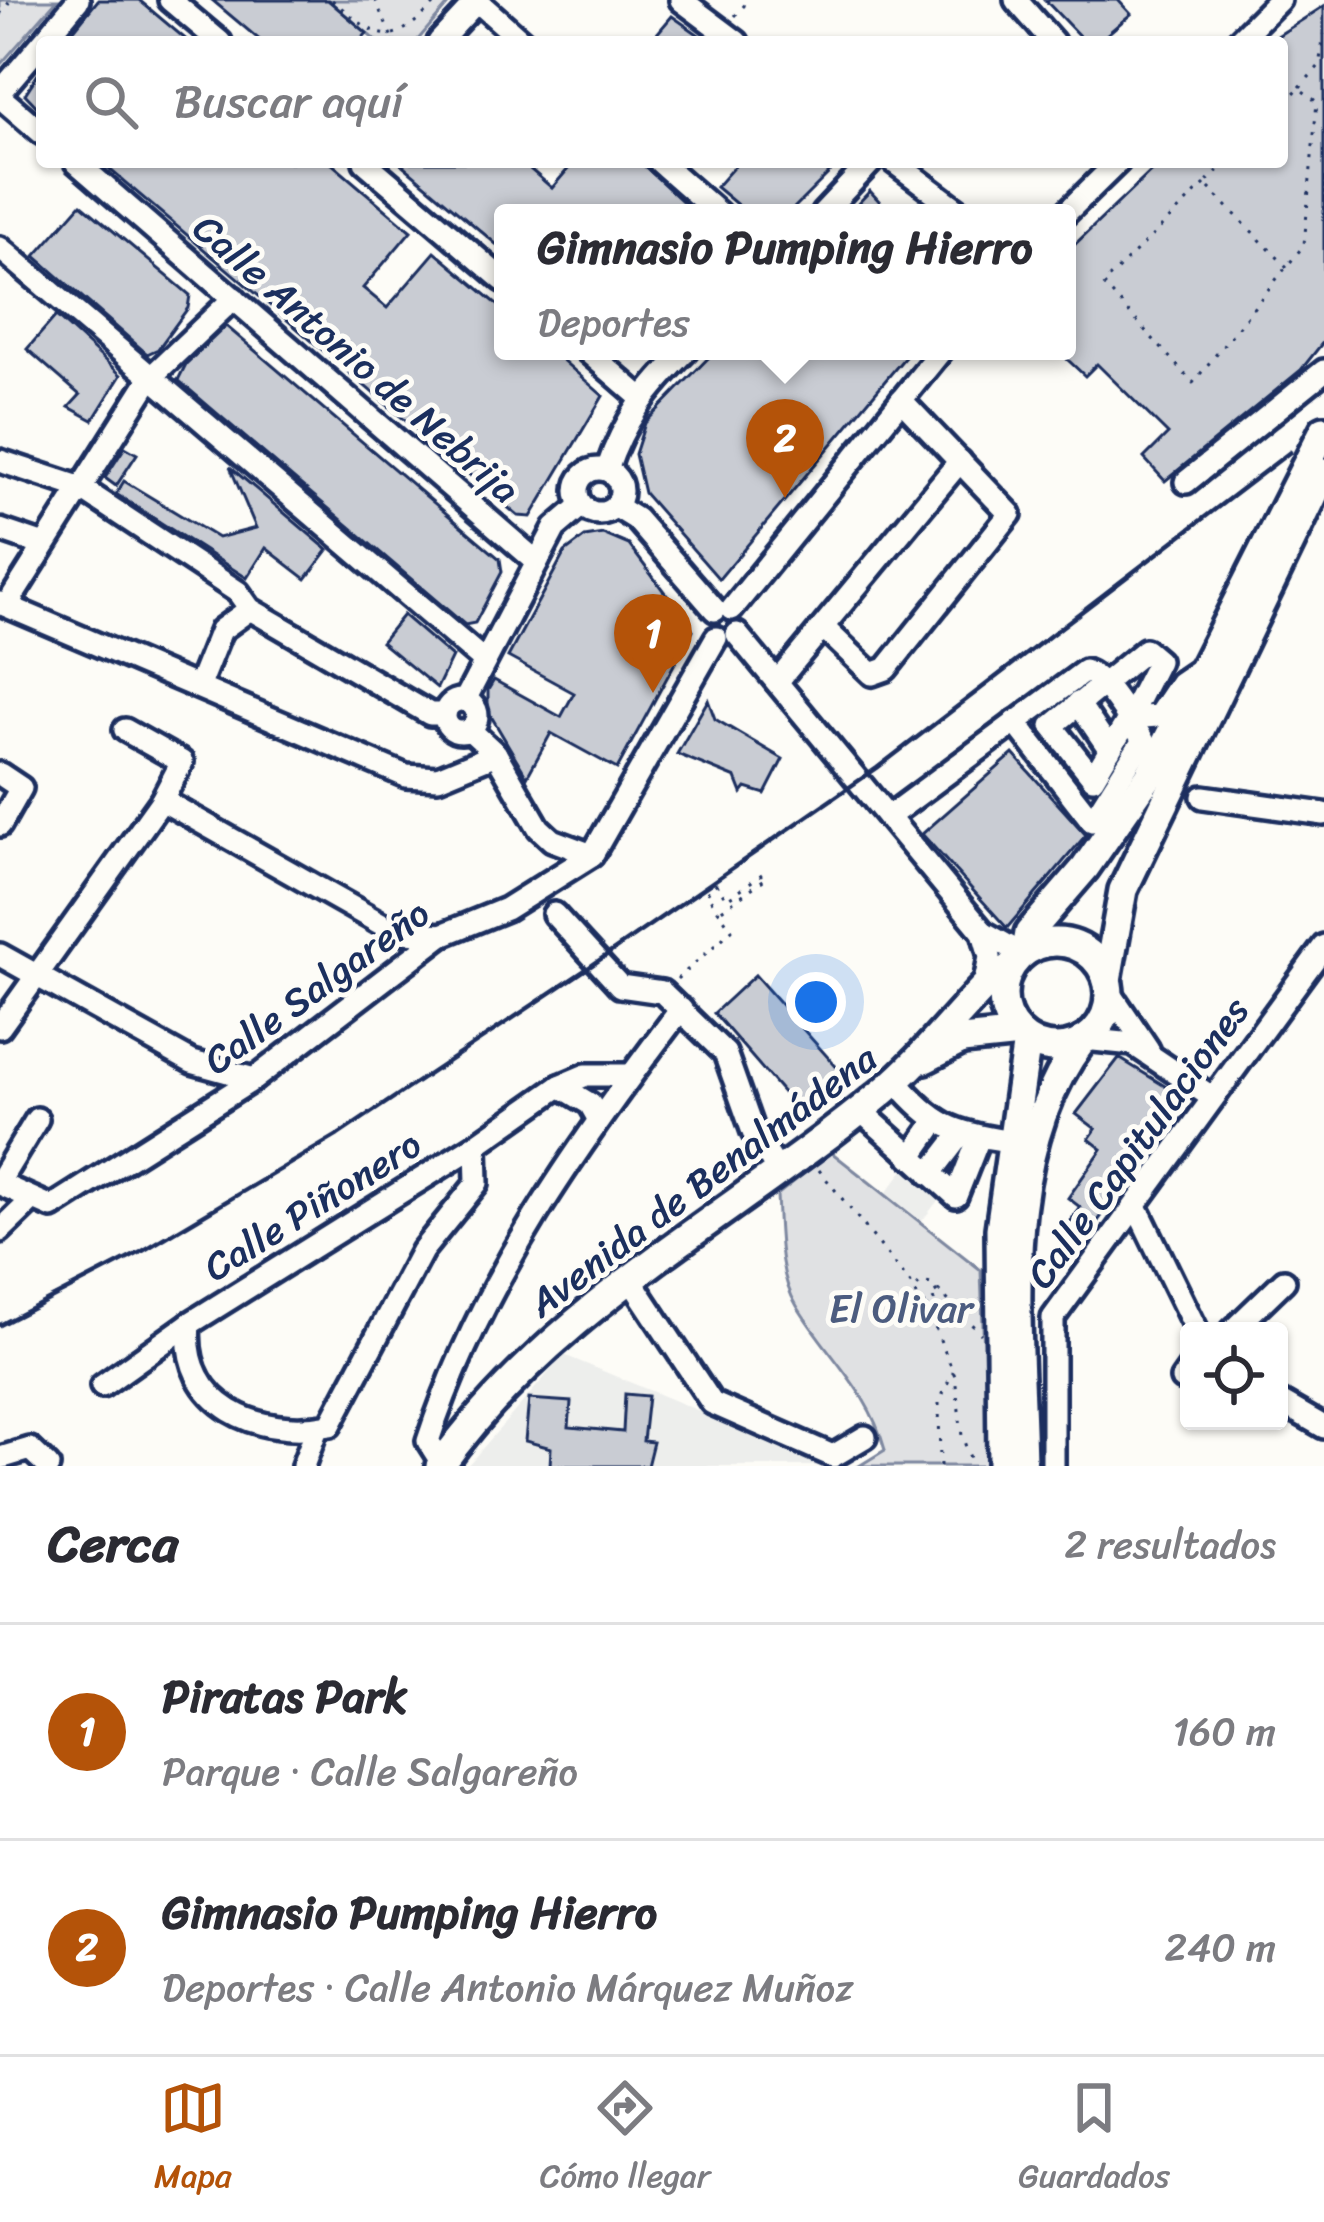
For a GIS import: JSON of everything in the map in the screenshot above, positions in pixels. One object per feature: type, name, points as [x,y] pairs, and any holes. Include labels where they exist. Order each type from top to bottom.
[{"type":"main road","name":"Avenida de Benalmádena","points":[[441,1464],[530,1362],[630,1279],[906,1072],[1006,966],[1085,868],[1149,776],[1324,430]]},
{"type":"main road","points":[[1022,1466],[1020,1293],[1029,1173],[1042,1106],[1083,1040],[1103,1018],[1123,890],[1324,472]]},
{"type":"main road","points":[[1083,1040],[1054,1048],[1023,1037],[1004,1008],[1006,966],[1057,942],[1073,945],[1100,965],[1108,985]]},
{"type":"main road","name":"Avenida de Benalmádena","points":[[906,1072],[962,1040],[1023,1037]]},
{"type":"main road","points":[[1002,1466],[1000,1229],[1023,1037]]},
{"type":"street","points":[[47,36],[78,0]]},
{"type":"street","points":[[170,0],[213,36]]},
{"type":"street","points":[[444,36],[477,0],[516,36]]},
{"type":"street","points":[[681,0],[729,36]]},
{"type":"street","points":[[1016,0],[1048,36]]},
{"type":"street","points":[[1244,36],[1279,0]]},
{"type":"street","points":[[36,49],[0,94],[36,127]]},
{"type":"street","name":"Calle Antonio de Nebrija","points":[[83,168],[537,562]]},
{"type":"street","points":[[371,168],[494,272]]},
{"type":"street","points":[[666,168],[708,204]]},
{"type":"street","points":[[831,204],[865,168]]},
{"type":"street","points":[[902,168],[950,204]]},
{"type":"street","points":[[1075,204],[1112,168]]},
{"type":"street","points":[[0,248],[484,661]]},
{"type":"street","points":[[234,298],[151,376],[3,604],[406,776],[438,778],[496,754]]},
{"type":"street","points":[[597,360],[640,397]]},
{"type":"street","points":[[607,470],[620,432],[640,397],[677,360]]},
{"type":"street","points":[[934,360],[724,610],[707,624],[777,682],[1006,966]]},
{"type":"street","points":[[1186,482],[1324,371]]},
{"type":"street","points":[[824,628],[872,674],[886,669],[1010,514],[901,400]]},
{"type":"street","points":[[0,460],[79,487],[238,592],[250,609],[430,714],[445,714]]},
{"type":"street","points":[[777,682],[960,461]]},
{"type":"street","points":[[607,470],[591,470],[580,479],[576,492],[581,505],[595,512],[615,506],[636,519],[724,610]]},
{"type":"street","points":[[607,470],[620,486],[615,506]]},
{"type":"street","points":[[445,714],[450,704],[465,700],[555,527],[581,505]]},
{"type":"street","points":[[0,530],[41,544]]},
{"type":"street","points":[[201,680],[221,630],[250,609]]},
{"type":"street","name":"Calle Salgareño","points":[[0,1231],[31,1202],[52,1207],[254,1079],[442,935],[506,909],[592,855],[726,636]]},
{"type":"street","points":[[1145,650],[1158,661],[1093,778],[1052,726],[1101,683],[1145,650]]},
{"type":"street","points":[[1130,718],[1158,716],[1180,683],[1205,666]]},
{"type":"street","points":[[888,817],[1077,674],[1093,674],[1143,740],[1092,821],[1015,722]]},
{"type":"street","points":[[465,700],[477,711],[470,730]]},
{"type":"street","points":[[1078,703],[1110,750]]},
{"type":"street","points":[[445,714],[455,732],[470,730]]},
{"type":"street","points":[[0,1027],[162,800],[182,762],[125,730]]},
{"type":"street","points":[[470,730],[496,754],[539,828],[552,840],[592,855]]},
{"type":"street","points":[[0,774],[21,788],[0,825]]},
{"type":"street","points":[[1203,797],[1324,814]]},
{"type":"street","points":[[162,800],[394,931],[442,935]]},
{"type":"street","points":[[554,914],[620,986],[662,992],[725,1053],[753,1132],[777,1169]]},
{"type":"street","points":[[394,931],[397,970]]},
{"type":"street","points":[[982,932],[1006,966]]},
{"type":"street","name":"Calle Capitulaciones","points":[[1053,1466],[1053,1318],[1324,946]]},
{"type":"street","points":[[0,955],[192,1062],[254,1079]]},
{"type":"street","points":[[1108,985],[1127,1026],[1152,1054],[1213,1098]]},
{"type":"street","points":[[441,1464],[428,1441],[452,1368],[486,1296],[599,1120],[681,1010]]},
{"type":"street","points":[[1083,1040],[1119,1040],[1152,1054]]},
{"type":"street","points":[[192,1062],[214,1104]]},
{"type":"street","points":[[906,1072],[928,1115],[969,1137],[1009,1141]]},
{"type":"street","name":"Calle Piñonero","points":[[102,1386],[189,1324],[476,1145],[560,1086],[586,1075],[631,1076]]},
{"type":"street","points":[[560,1086],[590,1105],[599,1120]]},
{"type":"street","points":[[860,1110],[956,1196],[969,1137]]},
{"type":"street","points":[[902,1150],[928,1115]]},
{"type":"street","points":[[31,1202],[0,1182],[37,1119]]},
{"type":"street","points":[[930,1174],[969,1137]]},
{"type":"street","points":[[189,1324],[185,1357],[208,1394],[262,1426],[294,1432],[330,1425],[422,1251],[476,1183],[476,1145]]},
{"type":"street","points":[[1136,1206],[1193,1322]]},
{"type":"street","points":[[630,1279],[712,1402],[833,1456],[865,1437]]},
{"type":"street","points":[[1241,1322],[1284,1281]]},
{"type":"street","points":[[1288,1406],[1324,1427]]},
{"type":"street","points":[[303,1466],[317,1428]]},
{"type":"street","points":[[0,1458],[30,1450],[48,1466]]},
{"type":"path","points":[[0,14],[11,0]]},
{"type":"path","points":[[332,0],[378,36]]},
{"type":"path","points":[[375,0],[391,36]]},
{"type":"path","points":[[400,36],[439,0]]},
{"type":"path","points":[[731,36],[749,0]]},
{"type":"path","points":[[1288,99],[1319,66],[1324,34]]},
{"type":"path","points":[[1299,88],[1317,102]]},
{"type":"path","points":[[1220,168],[1102,284],[1193,383],[1290,269],[1304,245],[1317,102],[1324,96]]},
{"type":"path","points":[[1205,184],[1290,269]]},
{"type":"path","points":[[662,992],[732,930],[718,912],[706,893],[716,884],[727,899],[762,874],[766,878],[718,912]]},
{"type":"path","points":[[803,1150],[926,1305],[953,1371],[973,1466]]},
{"type":"path","points":[[915,1289],[922,1282],[937,1288],[983,1335]]},
{"type":"path","points":[[926,1305],[939,1297],[937,1288]]},
{"type":"path","points":[[940,1466],[939,1403],[953,1371]]},
{"type":"shaded area","points":[[907,1166],[913,1171],[910,1176],[928,1191],[933,1186],[943,1194],[922,1221],[886,1193]]},
{"type":"shaded area","points":[[564,1355],[833,1466],[467,1466]]},
{"type":"green space","points":[[0,0],[57,0],[0,65]]},
{"type":"green space","points":[[328,0],[452,0],[421,36],[370,36]]},
{"type":"green space","name":"El Olivar","points":[[831,1152],[981,1270],[988,1466],[859,1466],[885,1450],[878,1429],[791,1294],[779,1238],[777,1195]]},
{"type":"building","points":[[98,0],[139,0],[182,36],[69,36]]},
{"type":"building","points":[[212,0],[328,0],[367,33],[364,36],[255,36]]},
{"type":"building","points":[[1045,0],[1118,0],[1131,14],[1105,36],[1079,36]]},
{"type":"building","points":[[1324,6],[1324,341],[1301,370],[1165,481],[1144,458],[1168,434],[1097,364],[1085,376],[1068,360],[1076,360],[1076,243],[1155,168],[1288,168],[1288,36],[1277,36]]},
{"type":"building","points":[[672,16],[700,36],[655,36]]},
{"type":"building","points":[[36,77],[36,106],[25,94]]},
{"type":"building","points":[[108,168],[337,168],[411,231],[363,288],[387,308],[435,252],[494,301],[494,360],[562,360],[603,396],[531,517],[518,516]]},
{"type":"building","points":[[406,168],[529,168],[552,188],[569,168],[646,168],[685,204],[494,204],[494,242]]},
{"type":"building","points":[[733,168],[834,168],[798,204],[736,204],[716,187]]},
{"type":"building","points":[[870,191],[882,204],[858,204]]},
{"type":"building","points":[[81,204],[190,295],[188,308],[158,349],[147,354],[35,256]]},
{"type":"building","points":[[56,316],[121,375],[93,420],[69,407],[80,395],[27,349]]},
{"type":"building","points":[[226,326],[500,559],[502,572],[475,623],[465,625],[178,380],[186,364]]},
{"type":"building","points":[[706,360],[902,360],[719,579],[644,493],[635,454],[645,423]]},
{"type":"building","points":[[125,447],[137,454],[116,486],[105,478]]},
{"type":"building","points":[[230,467],[328,550],[306,579],[266,548],[247,578],[116,494],[124,481],[218,538],[256,528]]},
{"type":"building","points":[[603,534],[629,545],[693,630],[617,769],[551,733],[527,777],[488,711],[488,690],[494,680],[561,717],[574,693],[508,657],[565,552],[585,537]]},
{"type":"building","points":[[403,615],[452,657],[437,688],[381,642]]},
{"type":"building","points":[[708,700],[715,719],[783,759],[765,794],[746,788],[742,793],[736,778],[677,754]]},
{"type":"building","points":[[1013,754],[1086,835],[1007,928],[922,834]]},
{"type":"building","points":[[755,975],[841,1072],[798,1110],[714,1013]]},
{"type":"building","points":[[1119,1058],[1186,1099],[1083,1242],[1065,1229],[1080,1207],[1068,1198],[1102,1149],[1089,1139],[1096,1129],[1076,1114]]},
{"type":"building","points":[[625,1394],[648,1396],[643,1441],[653,1442],[647,1466],[550,1466],[551,1448],[525,1441],[529,1399],[571,1402],[569,1427],[623,1432]]},
{"type":"railway","points":[[0,1325],[141,1252],[338,1135],[585,970],[877,768],[1290,452]]},
{"type":"place","name":"Gimnasio Pumping Hierro","points":[[785,498]]},
{"type":"place","name":"Piratas Park","points":[[653,693]]}]
